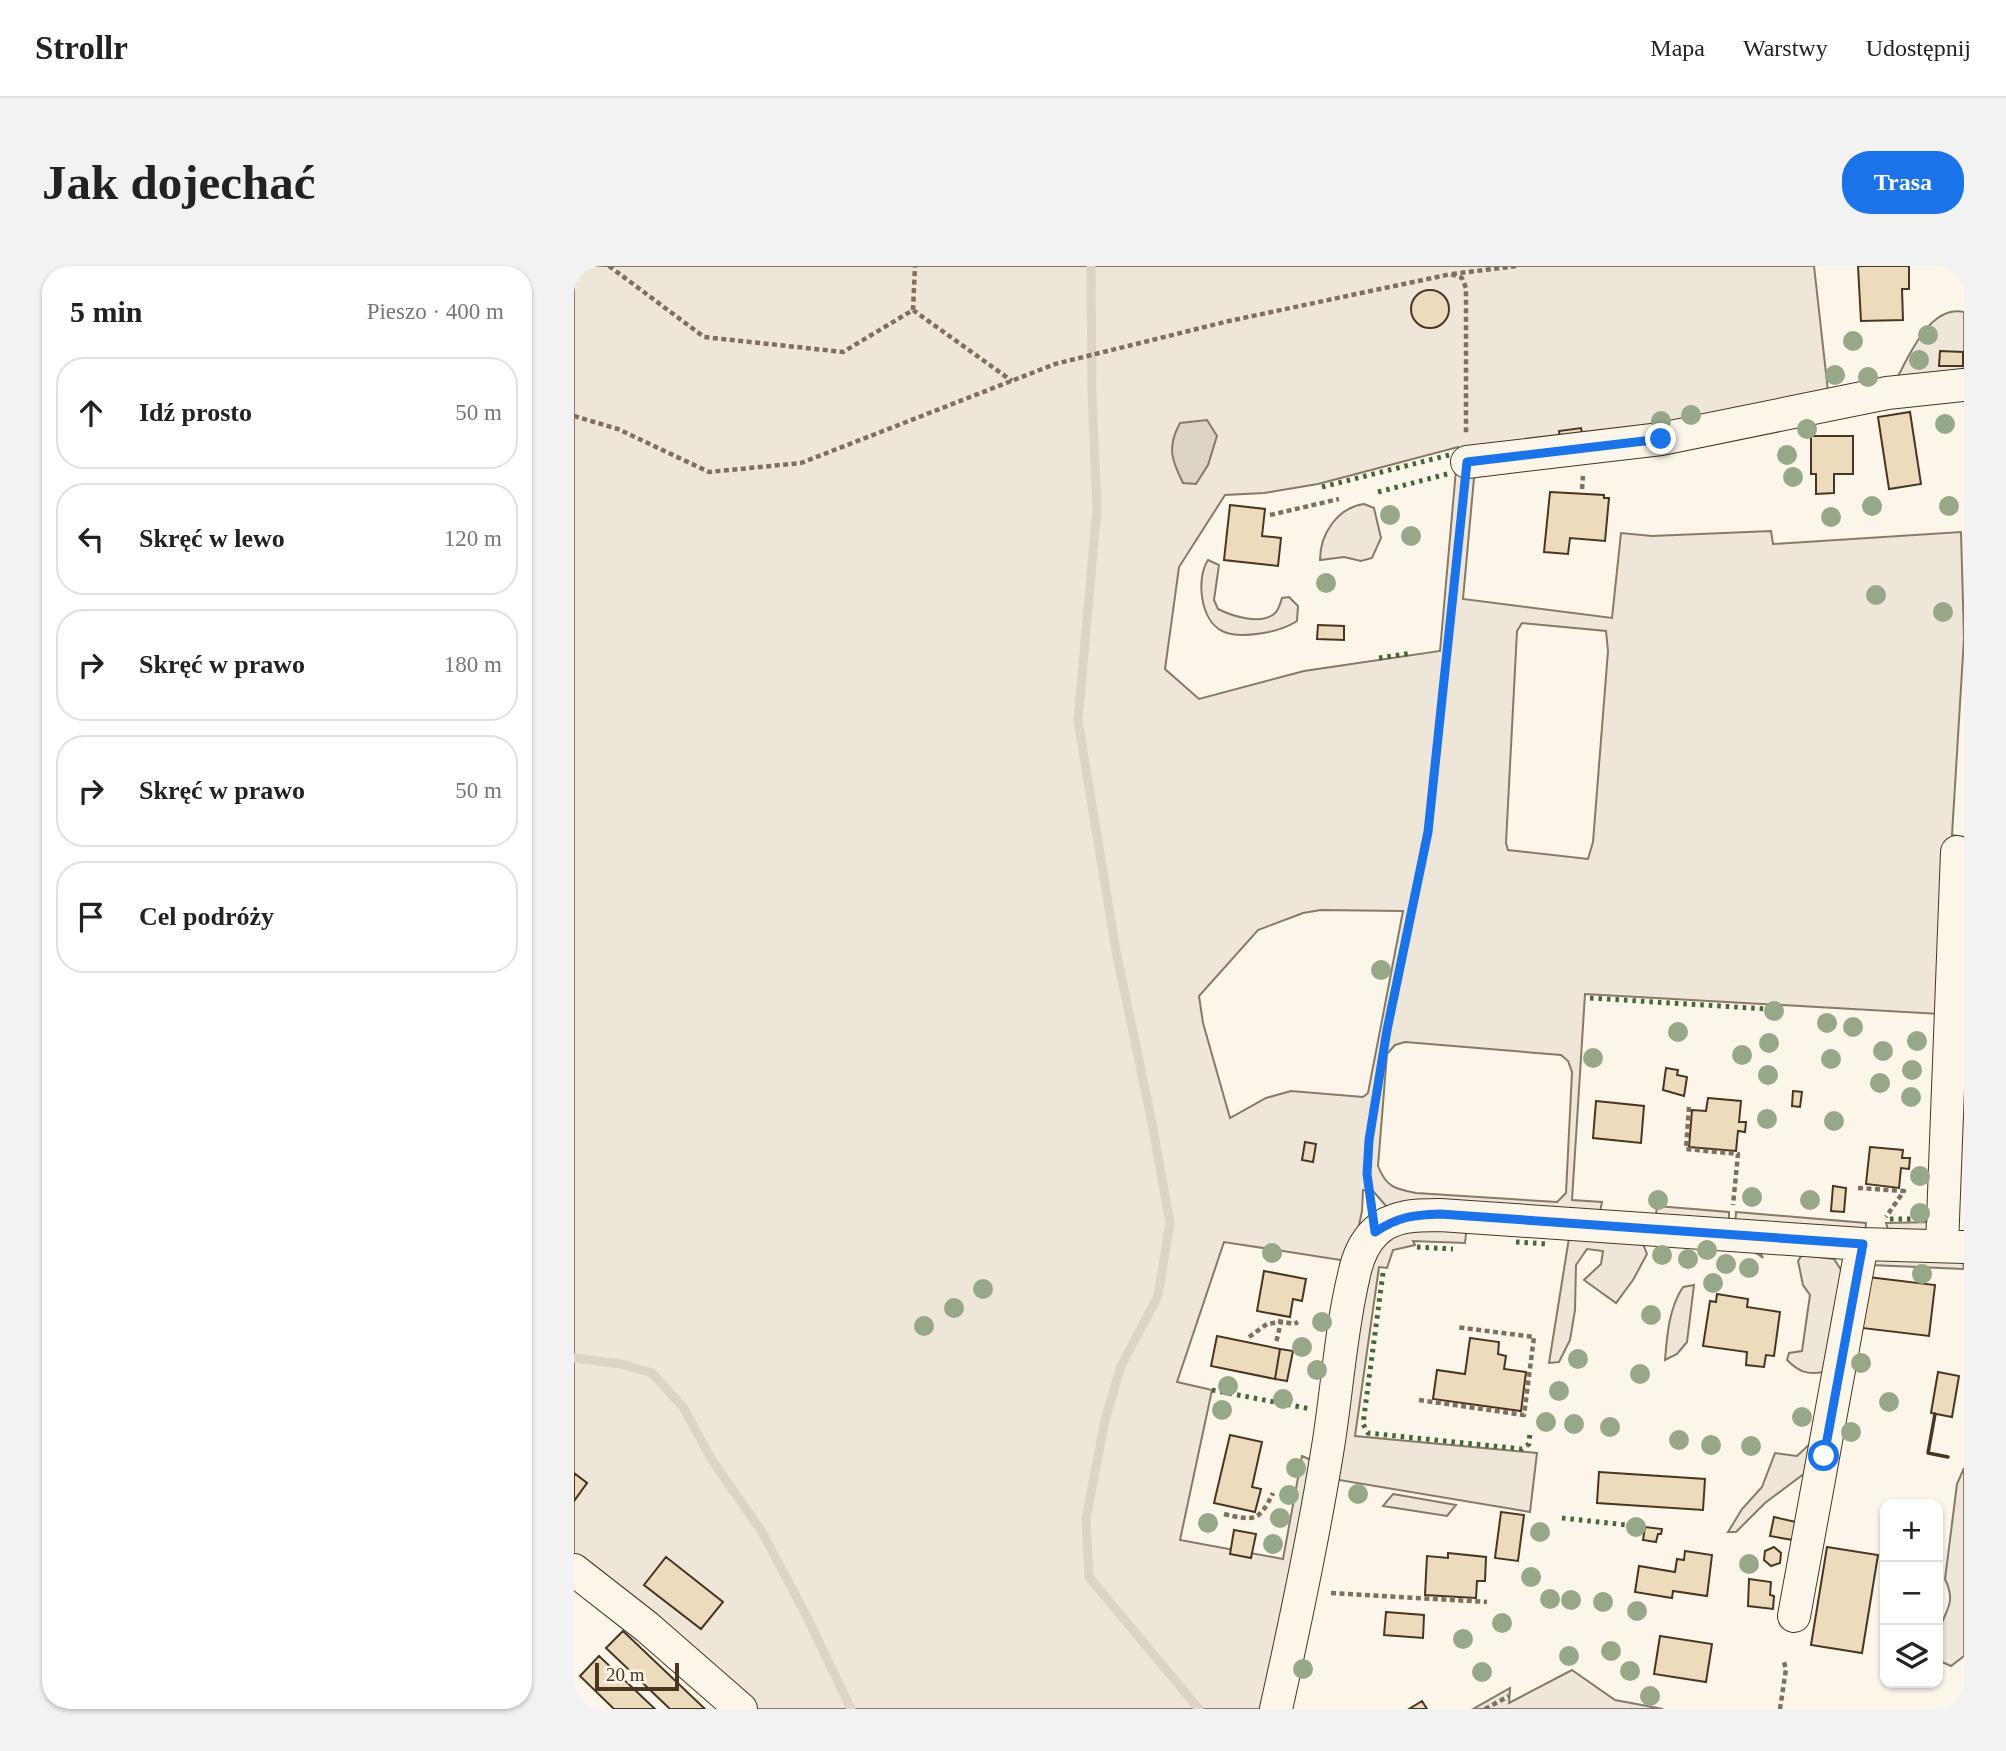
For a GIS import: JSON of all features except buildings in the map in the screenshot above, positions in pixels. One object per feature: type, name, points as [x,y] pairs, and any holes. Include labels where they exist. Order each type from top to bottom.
[{"type":"street","points":[[1467,462],[1661,439],[1887,393],[1964,385]]},
{"type":"street","points":[[1276,1709],[1302,1590],[1327,1454],[1349,1293],[1362,1250],[1375,1232],[1392,1221],[1411,1215],[1440,1214],[1870,1233],[1953,1247],[1957,852]]},
{"type":"street","points":[[1794,1616],[1870,1233]]},
{"type":"street","points":[[574,1570],[647,1627],[741,1709]]},
{"type":"path","points":[[609,266],[704,337],[843,352],[913,310]]},
{"type":"path","points":[[913,310],[915,266]]},
{"type":"path","points":[[574,416],[618,429],[709,472],[802,463],[1055,364],[1229,321],[1451,274],[1517,266]]},
{"type":"path","points":[[1375,1232],[1367,1174],[1369,1140],[1387,1030],[1428,832],[1467,462],[1466,288],[1462,278],[1451,274]]},
{"type":"path","points":[[913,310],[1012,381]]},
{"type":"path","points":[[1270,515],[1339,499]]},
{"type":"path","points":[[1689,1107],[1686,1149],[1738,1154],[1733,1212]]},
{"type":"path","points":[[1858,1188],[1904,1191],[1885,1218],[1870,1233]]},
{"type":"path","points":[[1272,1320],[1280,1322]]},
{"type":"path","points":[[1276,1342],[1280,1322]]},
{"type":"path","points":[[1250,1337],[1267,1324],[1298,1322]]},
{"type":"path","points":[[1419,1401],[1524,1415],[1534,1337],[1456,1327]]},
{"type":"path","points":[[1224,1514],[1250,1520],[1260,1516],[1273,1493]]},
{"type":"path","points":[[1328,1593],[1487,1602]]},
{"type":"path","points":[[1780,1709],[1786,1669],[1783,1659]]},
{"type":"path","points":[[1485,1709],[1509,1696]]},
{"type":"shaded area","points":[[574,266],[1814,266],[1828,391],[1897,378],[1931,323],[1952,312],[1964,312],[1964,379],[1486,467],[1474,478],[1463,599],[1612,618],[1621,533],[1652,536],[1771,531],[1773,544],[1961,532],[1964,638],[1952,835],[1964,837],[1964,918],[1940,1014],[1585,994],[1572,1200],[1602,1202],[1599,1217],[1387,1207],[1373,1191],[1363,1190],[1358,1230],[1340,1271],[1341,1260],[1224,1242],[1177,1382],[1212,1390],[1180,1540],[1283,1559],[1302,1456],[1318,1463],[1268,1709],[750,1709],[574,1559],[574,1501],[587,1483],[574,1473]],"holes":[[[1458,447],[1440,651],[1304,671],[1199,699],[1165,669],[1179,567],[1225,495],[1264,493],[1318,484]],[[1522,623],[1606,631],[1608,651],[1593,842],[1588,859],[1508,850],[1506,843],[1517,631]],[[1321,910],[1403,911],[1368,1093],[1363,1097],[1291,1091],[1266,1098],[1230,1118],[1203,1023],[1199,996],[1258,930],[1303,913]],[[1405,1042],[1561,1055],[1568,1061],[1572,1072],[1566,1193],[1557,1202],[1416,1193],[1388,1183],[1378,1166],[1387,1054],[1395,1045]]]},
{"type":"shaded area","points":[[1207,420],[1217,436],[1208,465],[1196,484],[1183,483],[1172,453],[1176,431],[1180,423]]},
{"type":"shaded area","points":[[1364,504],[1374,508],[1381,538],[1372,558],[1361,561],[1344,557],[1320,560],[1323,541],[1332,524],[1354,506]]},
{"type":"shaded area","points":[[1208,560],[1219,565],[1214,600],[1218,609],[1238,617],[1261,619],[1274,614],[1282,598],[1289,597],[1298,606],[1297,621],[1260,634],[1239,635],[1222,631],[1209,618],[1202,598],[1202,577]]},
{"type":"shaded area","points":[[1657,1206],[1729,1212],[1729,1227],[1656,1215]]},
{"type":"shaded area","points":[[1736,1212],[1866,1223],[1865,1235],[1735,1227]]},
{"type":"shaded area","points":[[1935,1222],[1928,1238],[1890,1236],[1886,1223]]},
{"type":"shaded area","points":[[1467,1225],[1465,1243],[1413,1241],[1415,1245],[1393,1250],[1387,1268],[1379,1267],[1355,1436],[1537,1453],[1530,1512],[1333,1479],[1364,1271],[1391,1231]]},
{"type":"shaded area","points":[[1569,1238],[1756,1244],[1763,1258],[1752,1250],[1643,1244],[1647,1254],[1616,1303],[1584,1280],[1601,1264],[1603,1251],[1587,1249],[1576,1265],[1575,1310],[1570,1340],[1559,1362],[1549,1363]]},
{"type":"shaded area","points":[[1802,1255],[1834,1259],[1845,1276],[1809,1470],[1765,1503],[1736,1532],[1728,1532],[1742,1509],[1762,1487],[1775,1453],[1797,1456],[1812,1442],[1824,1372],[1804,1372],[1787,1360],[1789,1353],[1802,1351],[1810,1295],[1803,1285],[1798,1261]]},
{"type":"shaded area","points":[[1874,1256],[1962,1256],[1964,1269],[1871,1265]]},
{"type":"shaded area","points":[[1694,1285],[1687,1342],[1677,1354],[1665,1360],[1668,1331],[1678,1295],[1683,1287]]},
{"type":"shaded area","points":[[1964,1468],[1964,1656],[1951,1666],[1943,1662],[1943,1621],[1950,1601],[1945,1579],[1957,1484]]},
{"type":"shaded area","points":[[1393,1494],[1456,1505],[1447,1516],[1383,1506]]},
{"type":"shaded area","points":[[1572,1670],[1615,1700],[1663,1709],[1473,1709],[1510,1688],[1509,1703]]},
{"type":"waterway","points":[[1091,266],[1092,394],[1097,508],[1078,720],[1116,951],[1170,1223],[1158,1296],[1121,1366],[1105,1420],[1086,1519],[1089,1577],[1199,1709]]},
{"type":"waterway","points":[[574,1358],[621,1364],[652,1373],[683,1407],[712,1460],[762,1532],[851,1709]]},
{"type":"hedge","points":[[1322,487],[1453,454]]},
{"type":"hedge","points":[[1378,492],[1451,473]]},
{"type":"hedge","points":[[1379,658],[1412,653]]},
{"type":"hedge","points":[[1590,998],[1768,1009]]},
{"type":"hedge","points":[[1890,1219],[1931,1219]]},
{"type":"hedge","points":[[1516,1242],[1547,1244]]},
{"type":"hedge","points":[[1417,1247],[1453,1249]]},
{"type":"hedge","points":[[1383,1273],[1363,1424],[1368,1433],[1522,1449],[1529,1444],[1530,1432]]},
{"type":"hedge","points":[[1212,1390],[1311,1409]]},
{"type":"hedge","points":[[1562,1518],[1627,1525]]},
{"type":"wall","points":[[1935,1414],[1928,1453],[1948,1457]]},
{"type":"route","points":[[1661,439],[1467,462],[1428,832],[1387,1030],[1369,1140],[1367,1174],[1370,1205],[1375,1232],[1392,1221],[1411,1215],[1440,1214],[1863,1244],[1824,1456]]}]
